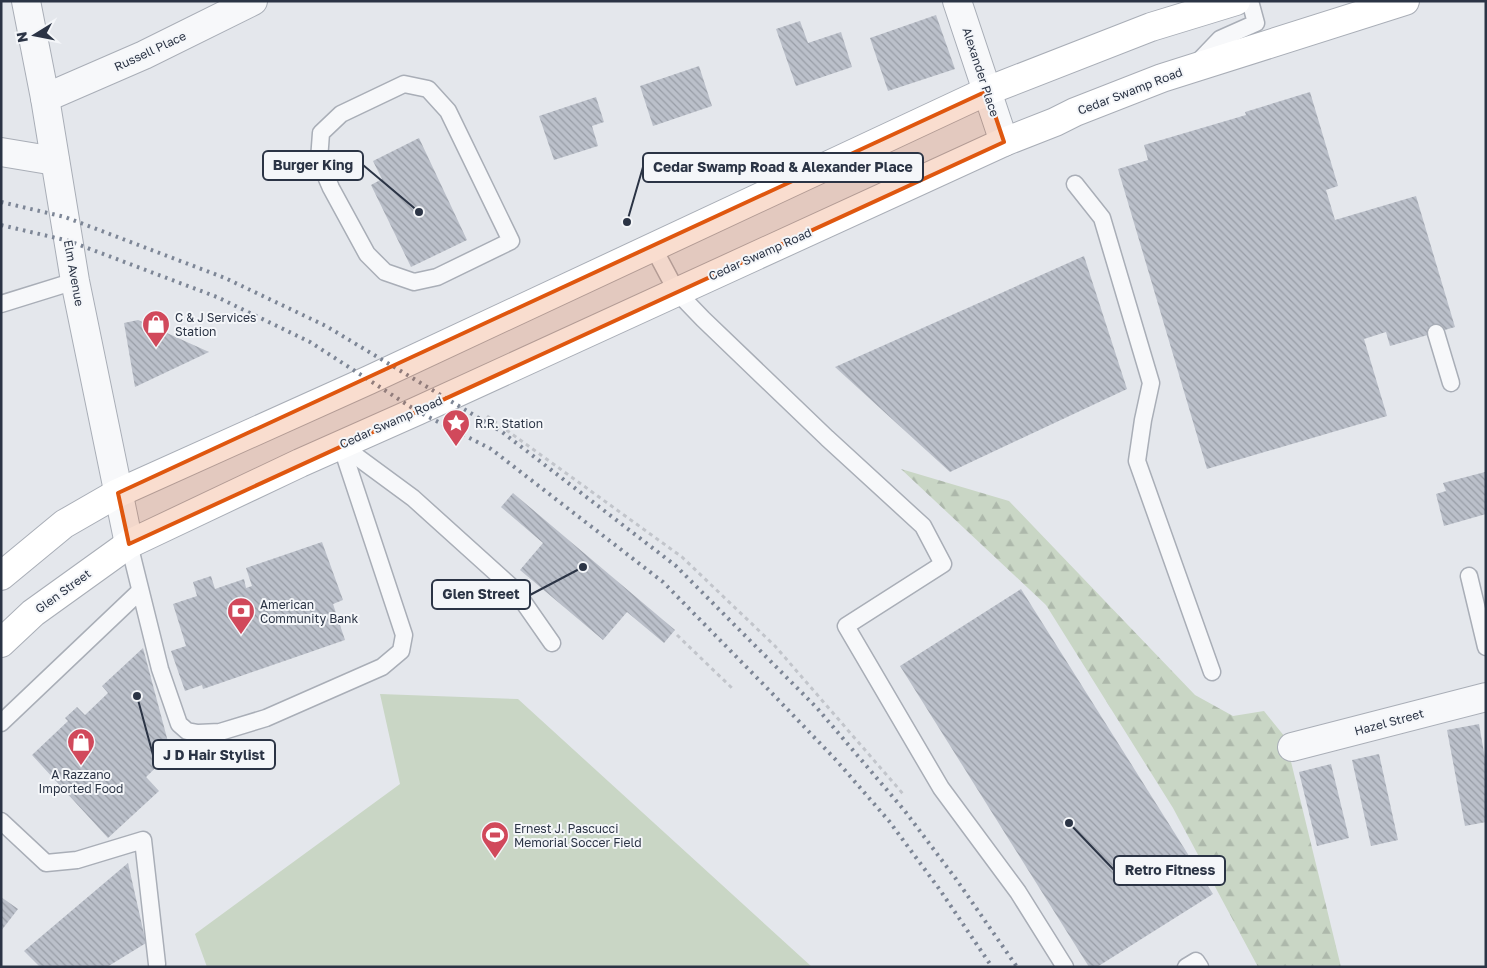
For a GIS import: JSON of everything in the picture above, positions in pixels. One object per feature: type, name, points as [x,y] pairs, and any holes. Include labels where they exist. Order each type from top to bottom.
[{"type":"main road","points":[[1,576],[64,524],[118,493],[369,380],[987,91],[1151,28],[1236,1]]},
{"type":"main road","name":"Cedar Swamp Road","points":[[129,544],[1004,142],[1162,78],[1405,1]]},
{"type":"main road","name":"Glen Street","points":[[1,643],[33,613],[129,544]]},
{"type":"street","name":"Elm Avenue","points":[[26,1],[45,98],[75,281],[129,544]]},
{"type":"street","name":"Russell Place","points":[[45,98],[144,55],[253,1]]},
{"type":"street","name":"Alexander Place","points":[[957,1],[1004,142]]},
{"type":"street","points":[[1,152],[55,161]]},
{"type":"street","name":"Hazel Street","points":[[1292,747],[1486,697]]},
{"type":"lane","points":[[1192,68],[1220,39],[1256,23],[1250,1]]},
{"type":"lane","points":[[404,84],[428,89],[448,111],[511,242],[437,277],[414,282],[385,272],[367,254],[330,188],[319,160],[321,133],[341,114],[404,84]]},
{"type":"lane","points":[[1076,184],[1102,218],[1151,383],[1137,461],[1212,672]]},
{"type":"lane","points":[[653,247],[677,292],[703,319],[922,526],[942,564],[846,626],[941,788],[1018,892],[1065,967]]},
{"type":"lane","points":[[1,304],[75,281]]},
{"type":"lane","points":[[1436,333],[1450,383]]},
{"type":"lane","points":[[129,544],[160,669],[179,724],[188,731],[198,734],[220,732],[266,718],[382,667],[401,651],[404,635],[341,445]]},
{"type":"lane","points":[[341,445],[413,498],[515,590],[552,643]]},
{"type":"lane","points":[[1469,576],[1486,647]]},
{"type":"lane","points":[[1,723],[140,591]]},
{"type":"lane","points":[[1,821],[46,863],[77,860],[143,840],[156,964]]},
{"type":"lane","points":[[1186,967],[1196,961],[1200,967]]},
{"type":"path","points":[[487,416],[682,557],[775,646],[904,795]]},
{"type":"path","points":[[677,635],[733,688]]},
{"type":"highlighted area","points":[[987,91],[1004,142],[129,544],[118,493]]},
{"type":"green space","points":[[901,469],[1009,501],[1195,695],[1233,716],[1264,711],[1285,737],[1341,967],[1258,967],[1173,808],[1046,605]]},
{"type":"green space","name":"Ernest J. Pascucci Memorial Soccer Field","points":[[380,694],[518,699],[812,967],[207,967],[195,934],[400,784]]},
{"type":"building","points":[[936,15],[955,69],[888,91],[870,38]]},
{"type":"building","points":[[800,21],[808,43],[841,32],[852,67],[796,86],[776,29]]},
{"type":"building","points":[[699,66],[712,106],[653,126],[640,86]]},
{"type":"building","points":[[1310,92],[1338,186],[1326,190],[1335,220],[1416,196],[1455,327],[1390,346],[1386,332],[1364,339],[1387,416],[1207,469],[1118,169],[1148,160],[1144,145],[1246,115],[1245,112]]},
{"type":"building","points":[[596,97],[604,122],[592,126],[598,146],[554,160],[539,116]]},
{"type":"building","points":[[419,138],[467,240],[411,267],[371,185],[382,179],[373,161]]},
{"type":"building","points":[[1084,256],[1127,389],[950,472],[835,367]]},
{"type":"building","points":[[138,320],[209,352],[135,387],[124,323]]},
{"type":"building","points":[[1485,472],[1486,514],[1444,526],[1436,494],[1446,491],[1443,483]]},
{"type":"building","points":[[513,493],[675,630],[664,643],[627,612],[603,640],[520,570],[543,543],[501,507]]},
{"type":"building","points":[[322,542],[343,600],[333,604],[345,640],[203,689],[202,685],[185,691],[171,651],[186,646],[173,604],[197,596],[193,582],[211,576],[215,589],[244,579],[246,588],[252,586],[246,568]]},
{"type":"building","points":[[1021,589],[1213,894],[1097,967],[1089,967],[900,666]]},
{"type":"building","points":[[143,648],[171,753],[146,777],[159,791],[108,838],[32,755],[68,721],[65,718],[77,707],[85,715],[108,693],[102,686]]},
{"type":"building","points":[[1479,724],[1486,764],[1486,822],[1465,826],[1447,730]]},
{"type":"building","points":[[1379,754],[1398,840],[1371,846],[1352,760]]},
{"type":"building","points":[[1331,764],[1349,838],[1317,846],[1299,772]]},
{"type":"building","points":[[128,863],[146,943],[107,967],[40,967],[24,951]]},
{"type":"building","points":[[1,897],[18,909],[1,931]]},
{"type":"railway","points":[[1,202],[65,217],[225,278],[326,326],[502,432],[676,566],[817,708],[904,810],[956,879],[1017,967]]},
{"type":"railway","points":[[1,225],[69,241],[217,297],[310,342],[417,411],[491,449],[663,582],[766,687],[836,760],[889,821],[940,890],[992,967]]},
{"type":"place","name":"Burger King","points":[[419,212]]},
{"type":"place","name":"Cedar Swamp Road & Alexander Place","points":[[627,222]]},
{"type":"place","name":"C & J Services Station","points":[[156,348]]},
{"type":"place","name":"R.R. Station","points":[[456,447]]},
{"type":"place","name":"Glen Street","points":[[583,567]]},
{"type":"place","name":"American Community Bank","points":[[241,635]]},
{"type":"place","name":"J D Hair Stylist","points":[[137,696]]},
{"type":"place","name":"A Razzano Imported Food","points":[[81,766]]},
{"type":"place","name":"Retro Fitness","points":[[1069,823]]},
{"type":"place","name":"Ernest J. Pascucci Memorial Soccer Field","points":[[495,859]]}]
